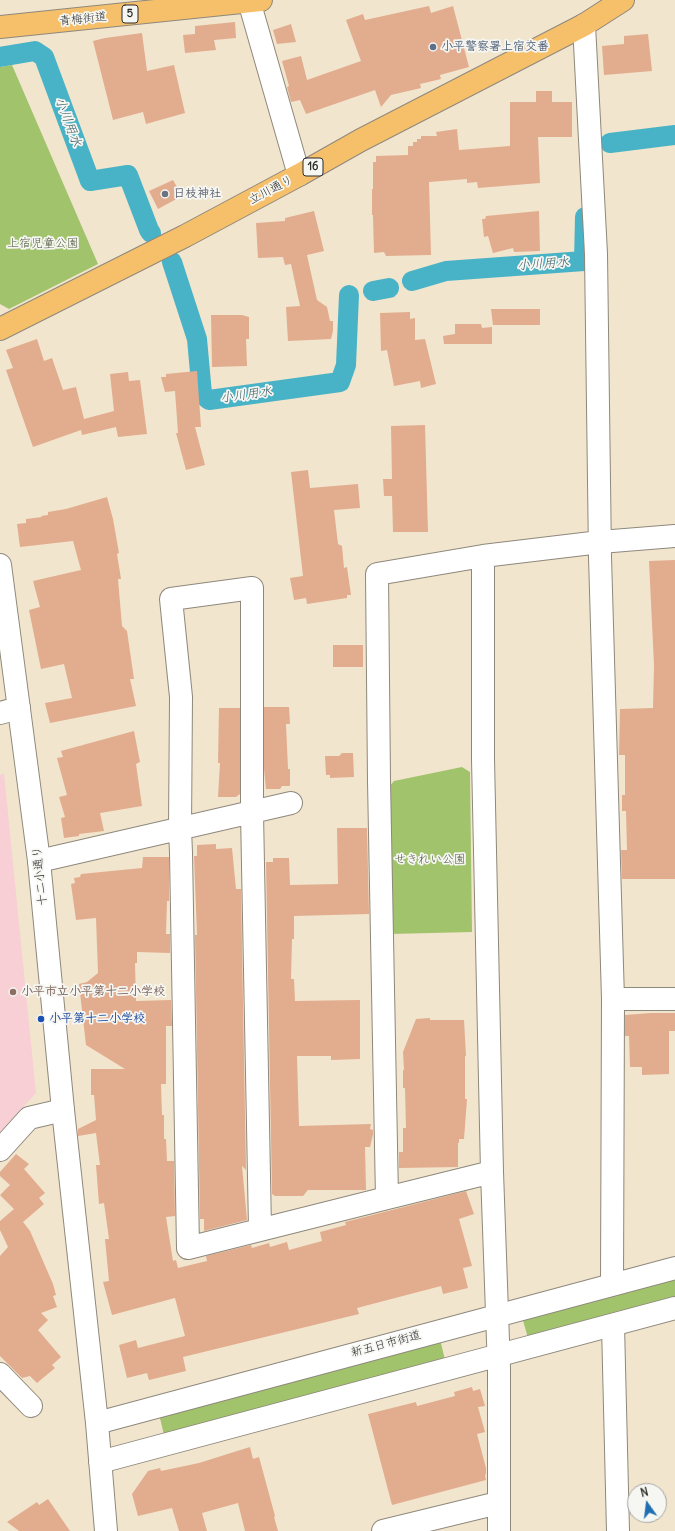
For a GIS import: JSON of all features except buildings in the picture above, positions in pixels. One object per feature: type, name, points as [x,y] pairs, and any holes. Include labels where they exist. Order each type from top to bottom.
[{"type":"main road","name":"立川通り","points":[[0,330],[185,236],[361,140],[584,25],[624,0]]},
{"type":"main road","name":"青梅街道","points":[[0,27],[255,1]]},
{"type":"street","points":[[255,1],[299,175]]},
{"type":"street","points":[[584,25],[596,254],[600,542],[612,999],[612,1284]]},
{"type":"street","points":[[387,1198],[379,781],[377,574],[483,556],[600,542],[675,536]]},
{"type":"street","points":[[483,556],[483,759],[492,1172],[499,1356],[499,1531]]},
{"type":"street","name":"十二小通り","points":[[0,565],[9,711],[39,861],[63,1110],[97,1423],[106,1531]]},
{"type":"street","points":[[260,1229],[252,813],[252,588],[171,599],[181,697],[180,829],[188,1248],[492,1172]]},
{"type":"street","points":[[39,861],[291,803]]},
{"type":"street","points":[[612,999],[675,999]]},
{"type":"street","points":[[0,1150],[29,1118],[63,1110]]},
{"type":"street","name":"新五日市街道","points":[[97,1423],[498,1314],[675,1268]]},
{"type":"street","points":[[100,1462],[675,1308]]},
{"type":"street","points":[[613,1325],[618,1531]]},
{"type":"street","points":[[0,1374],[31,1406]]},
{"type":"street","points":[[383,1531],[498,1503]]},
{"type":"shaded area","name":"小平市立小平第十二小学校","points":[[4,773],[36,1093],[0,1132],[0,775]]},
{"type":"green space","name":"上宿児童公園","points":[[12,65],[98,264],[9,309],[0,304],[0,67]]},
{"type":"green space","name":"せきれい公園","points":[[462,767],[470,772],[472,932],[391,934],[388,788],[394,781]]},
{"type":"green space","points":[[675,1276],[675,1299],[528,1338],[522,1317]]},
{"type":"green space","points":[[440,1339],[445,1360],[164,1435],[159,1414]]},
{"type":"waterway","name":"小川用水","points":[[0,57],[35,51],[44,57],[90,181],[128,175],[151,233]]},
{"type":"waterway","name":"小川用水","points":[[610,143],[675,135]]},
{"type":"waterway","name":"小川用水","points":[[412,281],[446,271],[584,261],[585,217]]},
{"type":"waterway","name":"小川用水","points":[[172,262],[197,339],[202,394],[209,400],[340,382],[346,365],[349,295]]},
{"type":"waterway","name":"小川用水","points":[[373,291],[389,288]]},
{"type":"place","name":"小平警察署上宿交番","points":[[433,47]]},
{"type":"place","name":"日枝神社","points":[[165,194]]},
{"type":"place","name":"小平市立小平第十二小学校","points":[[13,992]]},
{"type":"place","name":"小平第十二小学校","points":[[41,1019]]}]
